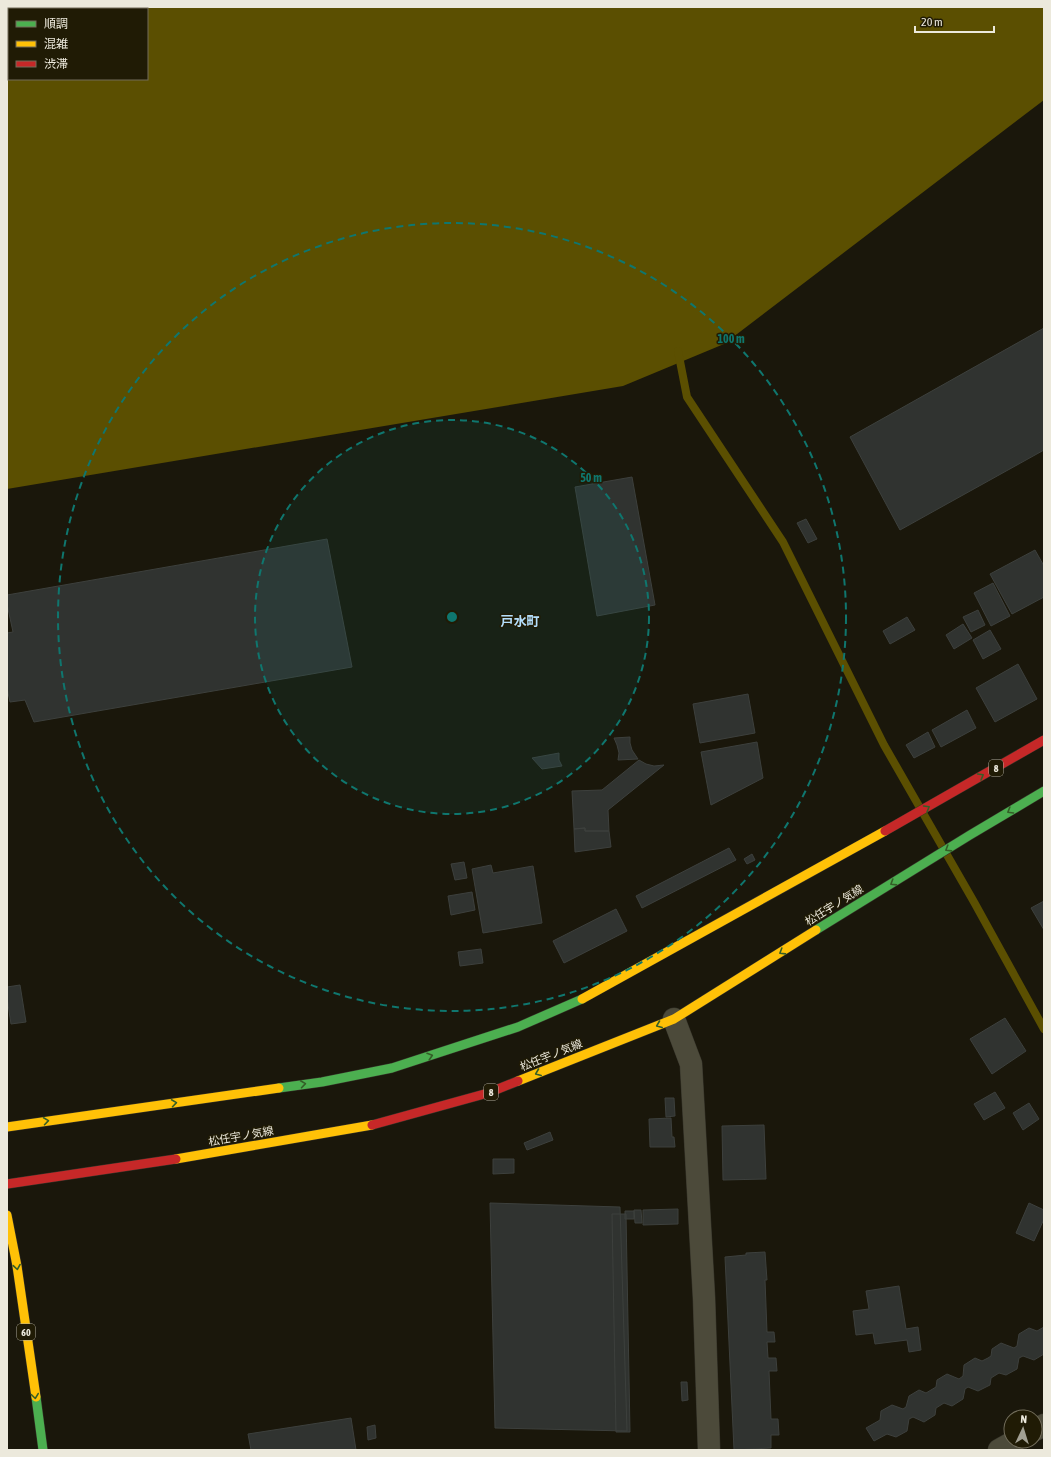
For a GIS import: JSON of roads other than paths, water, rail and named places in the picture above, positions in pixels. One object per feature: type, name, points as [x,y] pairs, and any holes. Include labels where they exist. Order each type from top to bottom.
[{"type":"main road","name":"8","points":[[7,1127],[322,1082],[392,1068],[518,1027],[592,995],[906,820],[1044,740]]},
{"type":"main road","name":"松任宇ノ気線","points":[[7,1184],[197,1156],[363,1127],[488,1093],[674,1019],[926,862],[1044,791]]},
{"type":"main road","name":"60","points":[[7,1215],[43,1450]]},
{"type":"street","points":[[674,1019],[691,1064],[704,1298],[709,1450]]},
{"type":"waterway","points":[[678,351],[687,397],[783,542],[884,745],[974,902],[1044,1029]]},
{"type":"district","name":"戸水町","points":[[520,621]]}]
